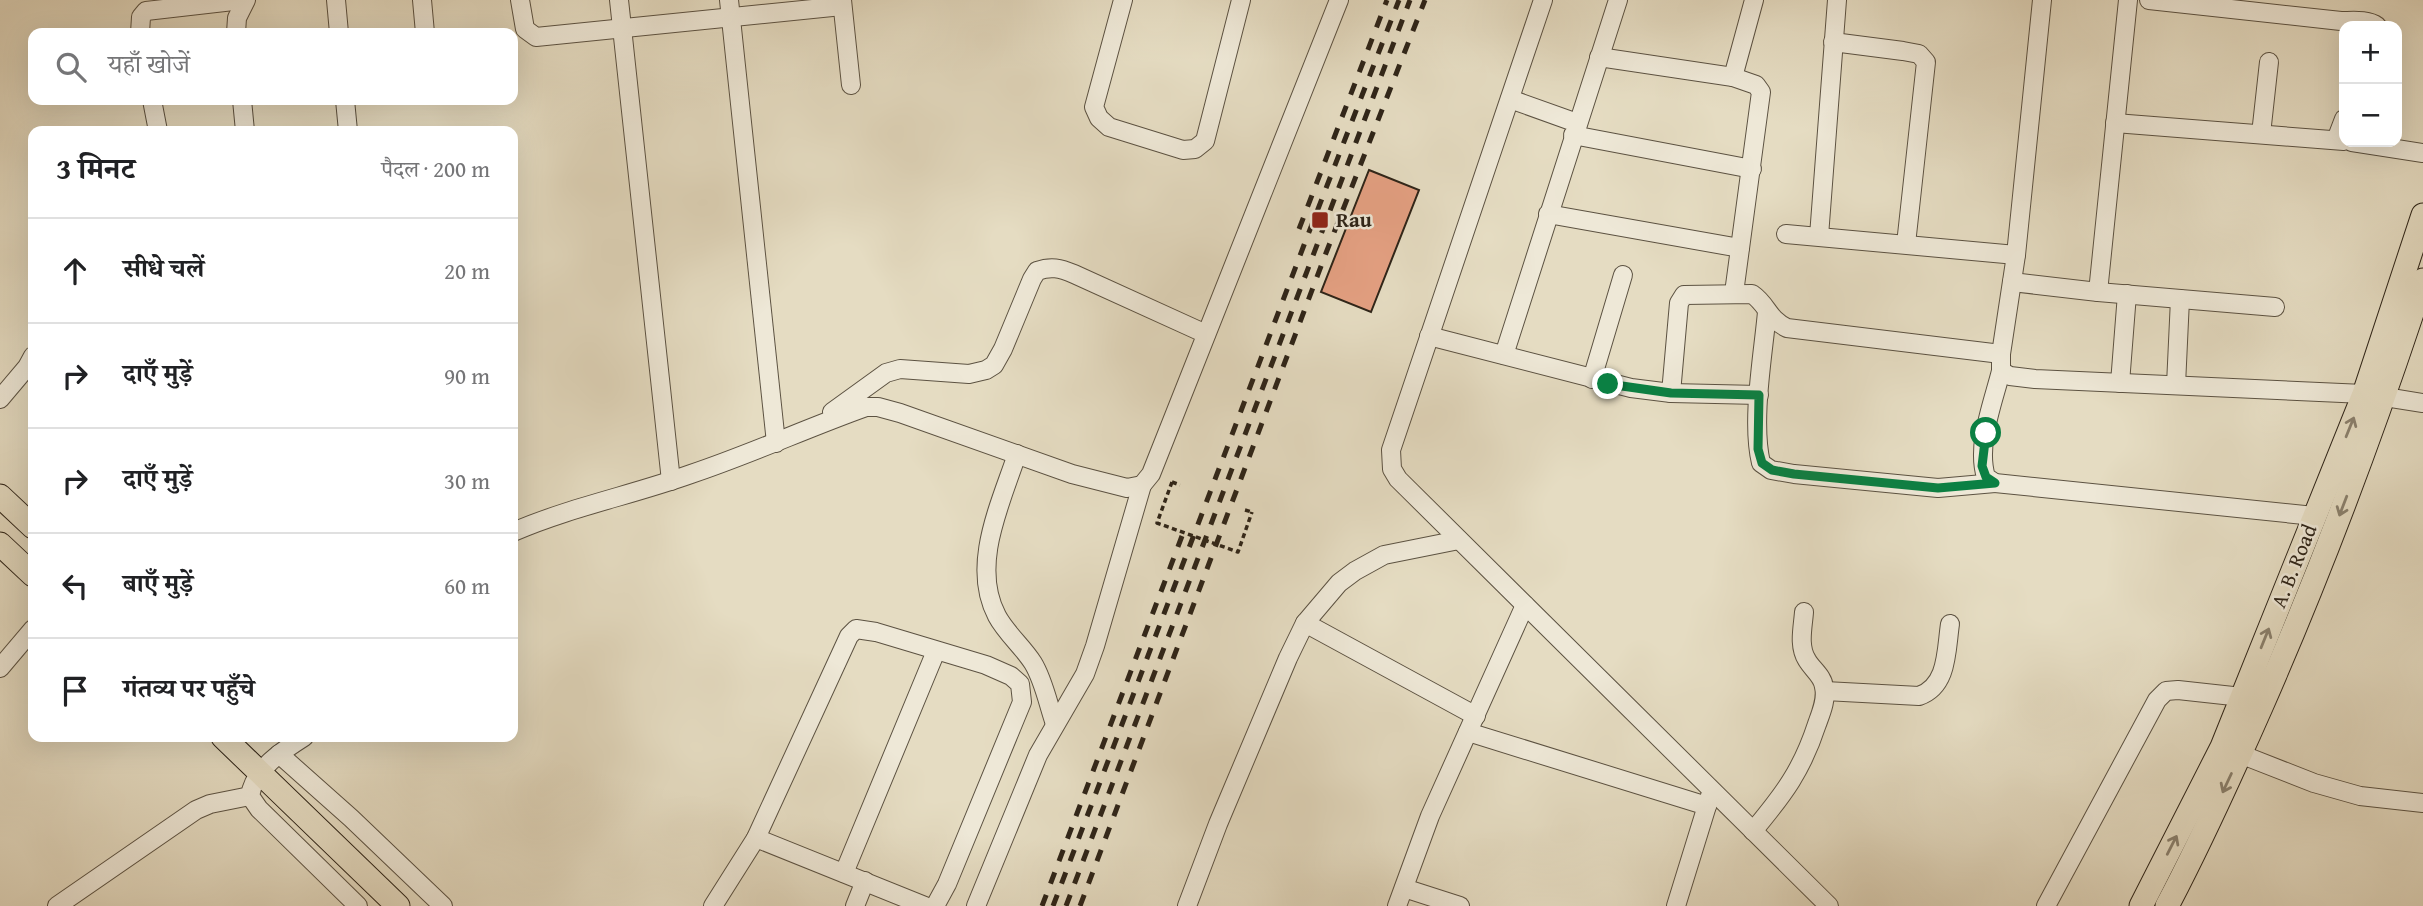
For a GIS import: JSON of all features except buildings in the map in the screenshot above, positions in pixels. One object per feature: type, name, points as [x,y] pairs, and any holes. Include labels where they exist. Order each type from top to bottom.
[{"type":"main road","name":"A. B. Road","points":[[2167,906],[2191,861],[2291,638],[2374,396],[2423,215]]},
{"type":"main road","name":"A. B. Road","points":[[2141,906],[2222,747],[2314,516],[2374,396],[2423,280]]},
{"type":"main road","points":[[0,496],[28,522]]},
{"type":"main road","points":[[0,544],[28,570]]},
{"type":"main road","points":[[228,742],[398,906]]},
{"type":"street","points":[[140,28],[141,17],[146,11],[173,3],[244,0],[236,28]]},
{"type":"street","points":[[336,0],[339,28]]},
{"type":"street","points":[[422,0],[425,28]]},
{"type":"street","points":[[520,0],[525,29],[536,37],[622,29],[730,9],[842,3],[851,85]]},
{"type":"street","points":[[619,0],[671,481]]},
{"type":"street","points":[[1123,0],[1094,107],[1098,118],[1109,127],[1183,150],[1195,149],[1205,141],[1241,0]]},
{"type":"street","points":[[976,906],[1038,755],[1085,674],[1142,485],[1150,474],[1339,0]]},
{"type":"street","points":[[1544,0],[1429,336],[1390,459],[1392,469],[1398,480],[1525,605],[1710,798],[1753,831],[1829,906]]},
{"type":"street","points":[[1504,355],[1618,0]]},
{"type":"street","points":[[1819,236],[1837,0]]},
{"type":"street","points":[[1995,483],[1986,477],[1982,466],[2001,363],[2016,255],[2042,0]]},
{"type":"street","points":[[2098,292],[2128,0]]},
{"type":"street","points":[[2148,0],[2341,21]]},
{"type":"street","points":[[1733,77],[1749,2]]},
{"type":"street","points":[[730,9],[776,443]]},
{"type":"street","points":[[1833,43],[1919,54],[1926,62],[1906,244]]},
{"type":"street","points":[[1598,57],[1733,77],[1756,85],[1762,92],[1734,293]]},
{"type":"street","points":[[2261,134],[2269,62]]},
{"type":"street","points":[[1510,99],[1575,129],[1752,169]]},
{"type":"street","points":[[153,105],[157,126]]},
{"type":"street","points":[[242,105],[245,126]]},
{"type":"street","points":[[345,105],[348,126]]},
{"type":"street","points":[[2115,123],[2339,141]]},
{"type":"street","points":[[2384,147],[2423,153]]},
{"type":"street","points":[[1548,215],[1740,248]]},
{"type":"street","points":[[1786,234],[2016,255]]},
{"type":"street","points":[[810,429],[886,373],[911,369],[969,374],[995,365],[1032,279],[1037,271],[1048,267],[1074,274],[1206,334]]},
{"type":"street","points":[[1592,379],[1623,275]]},
{"type":"street","points":[[2012,282],[2274,307]]},
{"type":"street","points":[[1671,393],[1679,303],[1684,295],[1734,293],[1752,294],[1760,300],[1776,322],[1787,328],[2001,363],[2010,376],[2374,396],[2423,402]]},
{"type":"street","points":[[2120,383],[2127,294]]},
{"type":"street","points":[[2176,385],[2180,299]]},
{"type":"street","points":[[1767,312],[1759,395],[1758,449],[1762,463],[1772,470],[1938,488],[1995,483],[2314,516]]},
{"type":"street","points":[[1429,336],[1631,388],[1671,393],[1759,395]]},
{"type":"street","points":[[0,399],[28,365]]},
{"type":"street","points":[[518,530],[554,515],[671,481],[866,407],[878,407],[1072,474],[1127,488],[1142,485]]},
{"type":"street","points":[[1017,454],[989,541],[988,584],[997,616],[1040,676],[1055,724]]},
{"type":"street","points":[[1187,906],[1287,658],[1305,623],[1339,583],[1364,565],[1384,555],[1459,540]]},
{"type":"street","points":[[1397,906],[1430,816],[1525,605]]},
{"type":"street","points":[[1753,831],[1795,778],[1810,747],[1825,691],[1823,681],[1805,658],[1802,649],[1804,612]]},
{"type":"street","points":[[1305,623],[1472,724],[1710,798]]},
{"type":"street","points":[[1825,691],[1919,696],[1929,693],[1937,686],[1951,624]]},
{"type":"street","points":[[713,906],[756,838],[849,636],[856,629],[865,629],[986,666],[1011,676],[1020,684],[1022,702],[947,884],[935,906]]},
{"type":"street","points":[[0,668],[28,635]]},
{"type":"street","points":[[845,873],[936,651]]},
{"type":"street","points":[[2046,906],[2157,700],[2166,691],[2178,690],[2242,697]]},
{"type":"street","points":[[297,742],[279,754],[260,773],[252,786],[250,796],[259,809],[358,906]]},
{"type":"street","points":[[279,754],[443,906]]},
{"type":"street","points":[[2240,754],[2314,783],[2360,796],[2423,803]]},
{"type":"street","points":[[57,906],[196,810],[210,804],[250,796]]},
{"type":"street","points":[[1676,906],[1710,798]]},
{"type":"street","points":[[756,838],[925,906]]},
{"type":"street","points":[[855,906],[865,881]]},
{"type":"street","points":[[1404,888],[1460,906]]},
{"type":"path","points":[[1180,485],[1172,482],[1157,523],[1238,552],[1252,512],[1245,510]]},
{"type":"railway","points":[[1299,229],[1387,0]]},
{"type":"railway","points":[[1053,906],[1399,0]]},
{"type":"railway","points":[[1066,906],[1410,0]]},
{"type":"railway","points":[[1080,906],[1326,253],[1425,0]]},
{"type":"railway","points":[[1042,906],[1182,536]]},
{"type":"place","name":"Rau","points":[[1320,220]]},
{"type":"route","points":[[1608,384],[1671,393],[1759,395],[1758,449],[1762,463],[1772,470],[1794,474],[1938,488],[1995,483],[1986,477],[1982,466],[1986,433]]}]
